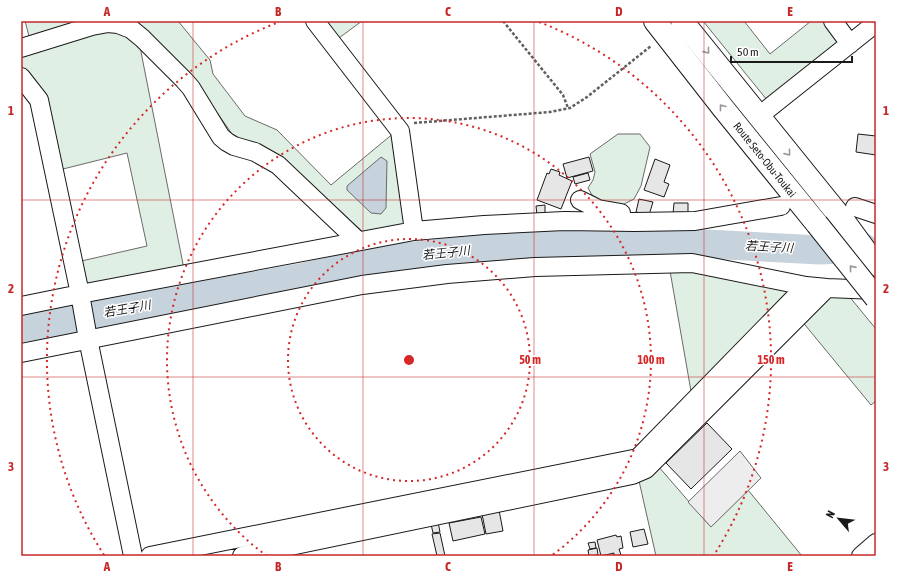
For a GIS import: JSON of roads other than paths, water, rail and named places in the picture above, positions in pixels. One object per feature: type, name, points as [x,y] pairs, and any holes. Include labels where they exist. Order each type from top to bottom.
[{"type":"main road","name":"Route Seto-Obu-Toukai","points":[[682,21],[759,116],[850,216],[876,265]]},
{"type":"main road","name":"Route Seto-Obu-Toukai","points":[[660,28],[876,298]]},
{"type":"street","points":[[315,21],[400,131],[414,231]]},
{"type":"street","points":[[832,21],[850,44]]},
{"type":"street","points":[[21,48],[92,26],[108,23],[118,24],[131,30],[142,38],[191,88],[221,137],[234,146],[255,152],[278,165],[358,241]]},
{"type":"street","points":[[759,116],[876,23]]},
{"type":"street","points":[[21,77],[39,100],[133,556]]},
{"type":"street","points":[[580,200],[598,208],[623,213],[635,222]]},
{"type":"street","points":[[21,306],[414,231],[484,225],[564,221],[694,221],[781,206]]},
{"type":"street","points":[[850,216],[876,214]]},
{"type":"street","points":[[21,353],[362,285],[447,274],[535,267],[692,263],[806,286],[876,290]]},
{"type":"street","points":[[150,556],[638,458],[806,286]]},
{"type":"street","points":[[242,556],[632,475],[646,469],[827,288]]},
{"type":"street","points":[[861,556],[876,543]]},
{"type":"waterway","name":"若王子川","points":[[21,328],[305,277],[386,259],[534,244],[650,241],[820,250],[864,248]]},
{"type":"waterway","points":[[375,248],[386,259]]}]
